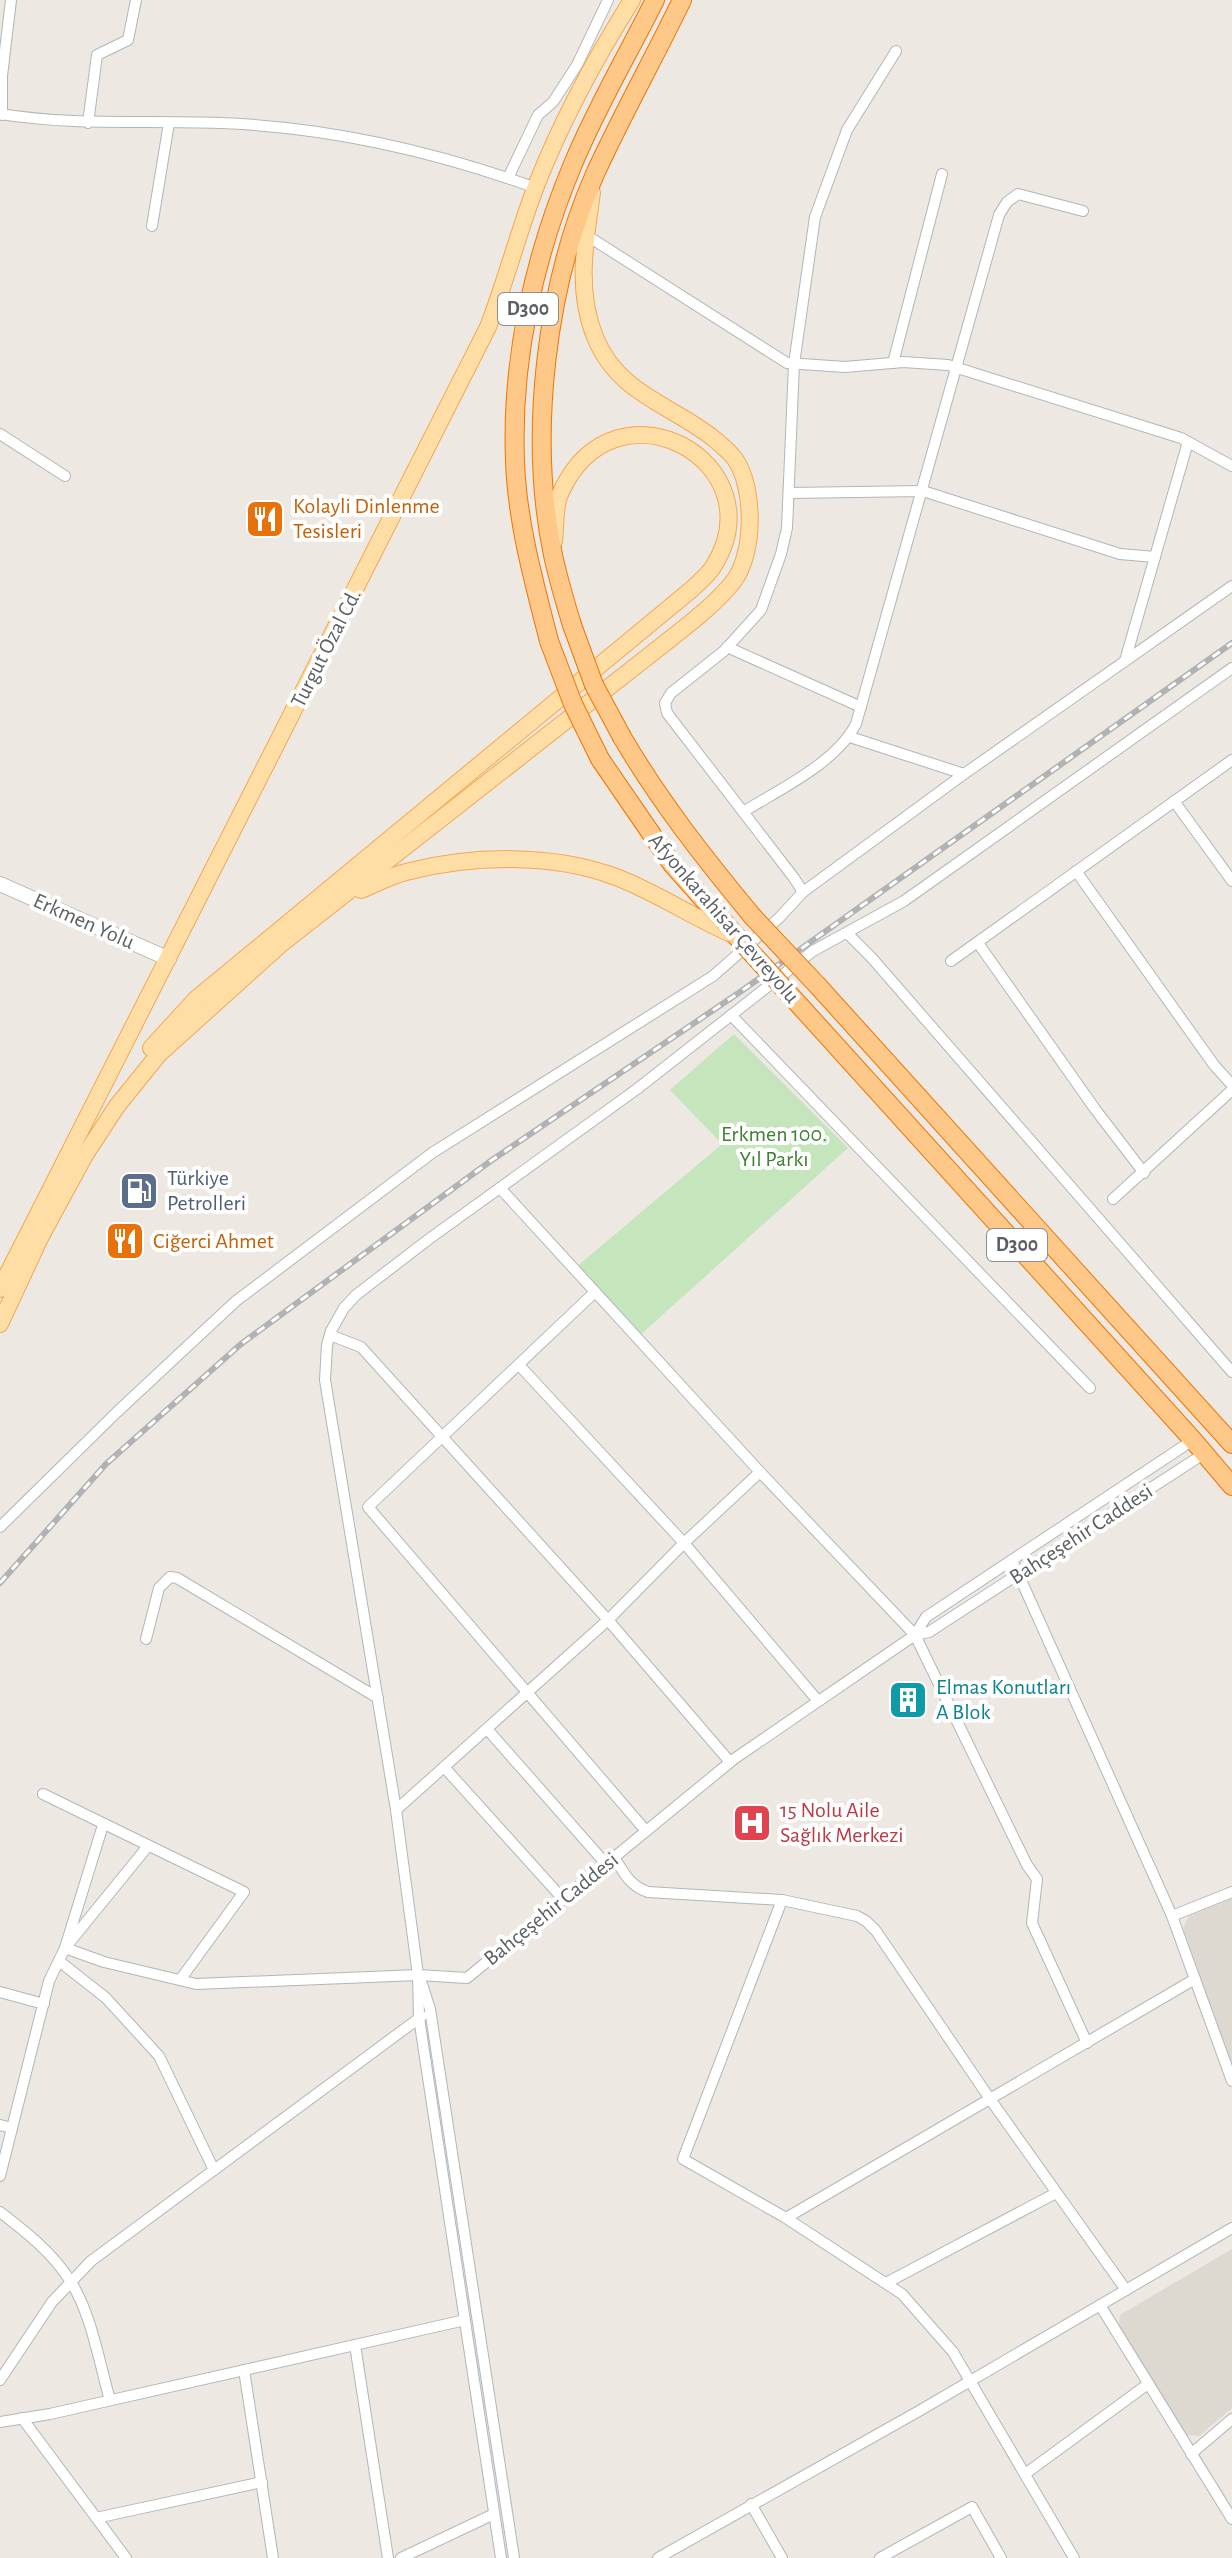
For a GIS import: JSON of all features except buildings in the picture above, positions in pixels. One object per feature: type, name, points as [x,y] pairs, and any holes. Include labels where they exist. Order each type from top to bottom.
[{"type":"highway","name":"Afyonkarahisar Çevreyolu","points":[[655,0],[573,162],[543,245],[528,310],[515,400],[515,463],[523,532],[549,641],[573,704],[600,759],[672,864],[1232,1486]]},
{"type":"highway","name":"D300","points":[[595,174],[682,0]]},
{"type":"highway","name":"Afyonkarahisar Çevreyolu","points":[[595,174],[574,230],[561,279],[548,352],[542,478],[552,554],[572,625],[594,685],[668,810],[753,917],[1229,1435]]},
{"type":"main road","name":"Turgut Özal Cd.","points":[[0,1324],[169,959],[488,327],[536,188],[573,105],[632,0]]},
{"type":"main road","points":[[81,1149],[159,1054],[280,945],[706,610],[735,580],[745,555],[750,523],[748,492],[736,460],[713,438],[633,389],[614,370],[595,339],[586,307],[582,273],[595,174]]},
{"type":"main road","points":[[81,1149],[138,1062],[196,999],[692,589],[712,569],[725,543],[727,516],[723,489],[711,467],[693,451],[674,441],[643,436],[609,441],[579,460],[559,495],[552,554]]},
{"type":"main road","points":[[344,895],[403,873],[447,863],[498,860],[563,864],[614,876],[675,903],[736,936]]},
{"type":"main road","name":"Turgut Özal Cd.","points":[[0,1289],[81,1149]]},
{"type":"street","points":[[11,0],[1,115],[55,122],[220,123],[352,135],[536,188]]},
{"type":"street","points":[[88,123],[97,55],[128,40],[136,0]]},
{"type":"street","points":[[508,178],[538,115],[553,102],[577,65],[608,0]]},
{"type":"street","points":[[803,892],[665,708],[671,693],[727,647],[761,610],[781,554],[787,528],[794,364],[815,217],[847,130],[896,51]]},
{"type":"street","points":[[152,226],[169,123]]},
{"type":"street","points":[[893,363],[942,174]]},
{"type":"street","points":[[743,812],[827,759],[850,737],[923,491],[999,215],[1007,202],[1018,194],[1083,211]]},
{"type":"street","points":[[586,235],[787,363],[845,367],[893,363],[956,368],[1188,442],[1232,466]]},
{"type":"street","points":[[0,434],[65,476]]},
{"type":"street","points":[[1125,661],[1188,442]]},
{"type":"street","points":[[789,493],[923,491],[1120,554],[1155,557]]},
{"type":"street","points":[[0,1527],[236,1301],[432,1153],[713,976],[779,918],[803,892],[964,774],[1232,586]]},
{"type":"street","points":[[727,647],[861,707]]},
{"type":"street","points":[[501,2558],[419,2018],[418,1975],[396,1810],[325,1380],[330,1335],[336,1321],[356,1295],[637,1089],[813,951],[904,901],[1232,668]]},
{"type":"street","points":[[850,737],[964,774]]},
{"type":"street","points":[[951,961],[1232,760]]},
{"type":"street","points":[[1174,801],[1232,881]]},
{"type":"street","points":[[1076,871],[1232,1088],[1113,1199]]},
{"type":"street","name":"Erkmen Yolu","points":[[0,884],[169,959]]},
{"type":"street","points":[[847,933],[1232,1372]]},
{"type":"street","points":[[978,943],[1144,1173]]},
{"type":"street","points":[[731,1015],[1090,1388]]},
{"type":"street","points":[[500,1188],[760,1472],[915,1635],[1027,1865],[1037,1879],[1032,1923],[1087,2043]]},
{"type":"street","points":[[595,1292],[368,1507],[646,1831]]},
{"type":"street","points":[[330,1335],[361,1347],[608,1620],[730,1762]]},
{"type":"street","points":[[519,1365],[684,1543],[818,1701]]},
{"type":"street","name":"Bahçeşehir Caddesi","points":[[915,1635],[926,1617],[1012,1560],[1199,1447]]},
{"type":"street","name":"Bahçeşehir Caddesi","points":[[65,1948],[104,1962],[196,1984],[418,1975],[467,1978],[730,1762],[915,1635],[929,1632],[1018,1574],[1199,1447]]},
{"type":"street","points":[[396,1810],[608,1620],[760,1472]]},
{"type":"street","points":[[1012,1560],[1172,1916],[1232,2081]]},
{"type":"street","points":[[146,1639],[159,1588],[170,1577],[177,1578],[378,1698]]},
{"type":"street","points":[[487,1729],[638,1889],[782,1900],[857,1916],[866,1921],[876,1931],[990,2099],[1126,2290]]},
{"type":"street","points":[[444,1767],[563,1899]]},
{"type":"street","points":[[43,1794],[244,1892],[180,1980]]},
{"type":"street","points":[[0,2176],[49,1981],[65,1948],[103,1825]]},
{"type":"street","points":[[65,1948],[148,1846]]},
{"type":"street","points":[[1172,1916],[1232,1892]]},
{"type":"street","points":[[782,1900],[683,2159],[786,2218],[902,2294],[953,2352],[1074,2558]]},
{"type":"street","points":[[59,1961],[106,1998],[159,2056],[214,2170]]},
{"type":"street","points":[[418,1975],[430,2009],[514,2558]]},
{"type":"street","points":[[786,2218],[1195,1979]]},
{"type":"street","points":[[0,1992],[44,2004]]},
{"type":"street","points":[[0,2380],[52,2302],[91,2261],[430,2009]]},
{"type":"street","points":[[0,2125],[12,2128]]},
{"type":"street","points":[[886,2283],[1056,2193]]},
{"type":"street","points":[[0,2212],[38,2242],[71,2282],[89,2324],[110,2400]]},
{"type":"street","points":[[658,2558],[971,2381],[1232,2228]]},
{"type":"street","points":[[1100,2305],[1232,2519]]},
{"type":"street","points":[[0,2422],[465,2320]]},
{"type":"street","points":[[355,2345],[388,2558]]},
{"type":"street","points":[[244,2370],[273,2558]]},
{"type":"street","points":[[1025,2474],[1148,2384]]},
{"type":"street","points":[[22,2418],[126,2558]]},
{"type":"street","points":[[1191,2454],[1232,2419]]},
{"type":"street","points":[[96,2518],[262,2482]]},
{"type":"street","points":[[751,2504],[782,2558]]},
{"type":"street","points":[[880,2558],[972,2507],[1001,2558]]},
{"type":"street","points":[[401,2558],[494,2514]]},
{"type":"shaded area","points":[[1232,1899],[1232,2065],[1183,1928],[1189,1916]]},
{"type":"shaded area","points":[[1232,2249],[1232,2408],[1199,2436],[1186,2435],[1119,2325],[1120,2315]]},
{"type":"green space","name":"Erkmen 100. Yıl Parkı","points":[[734,1034],[848,1148],[638,1337],[574,1269],[722,1144],[670,1090]]},
{"type":"railway","points":[[0,1583],[106,1464],[241,1344],[492,1160],[740,992],[1232,643]]},
{"type":"place","name":"Kolayli Dinlenme Tesisleri","points":[[265,519]]},
{"type":"place","name":"Türkiye Petrolleri","points":[[139,1191]]},
{"type":"place","name":"Ciğerci Ahmet","points":[[125,1241]]},
{"type":"place","name":"Elmas Konutları A Blok","points":[[908,1700]]},
{"type":"place","name":"15 Nolu Aile Sağlık Merkezi","points":[[752,1823]]}]
